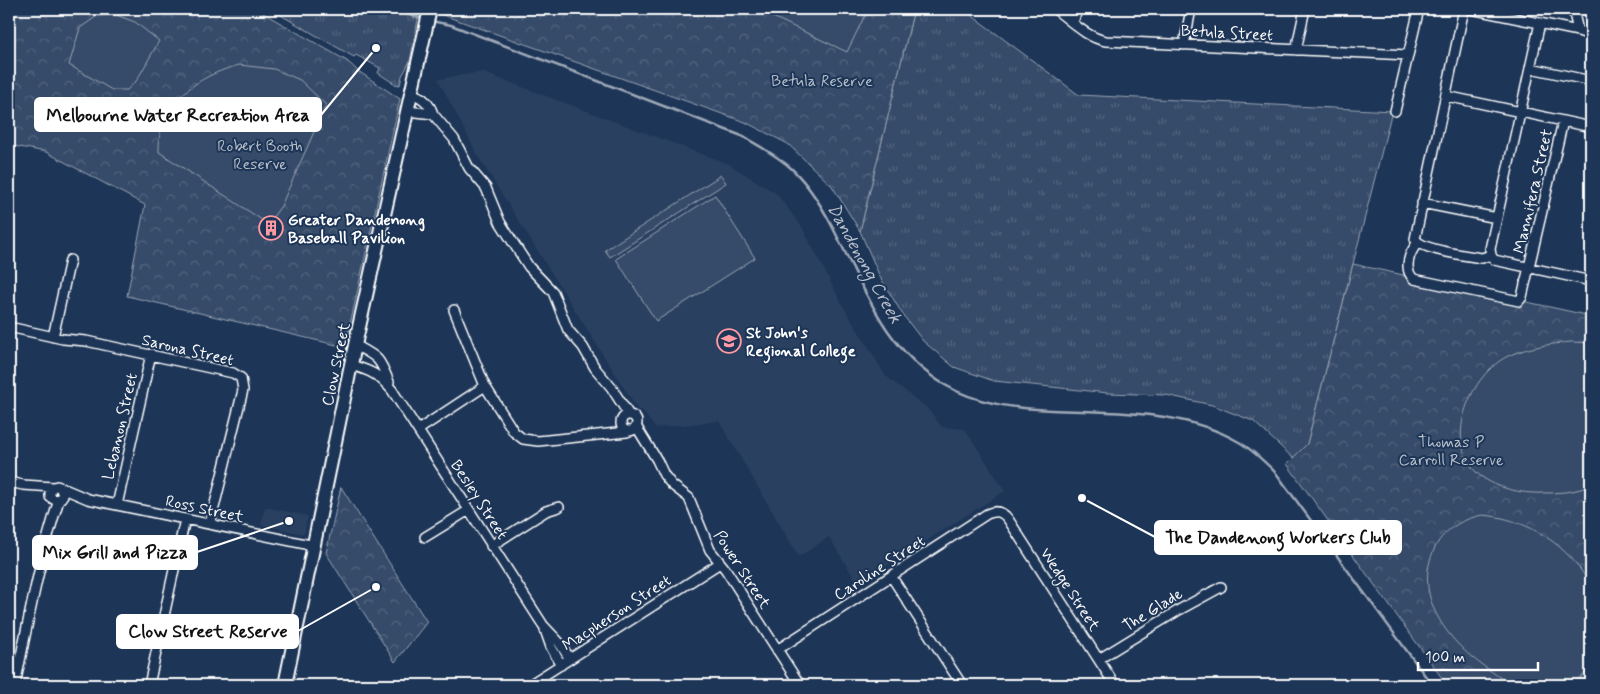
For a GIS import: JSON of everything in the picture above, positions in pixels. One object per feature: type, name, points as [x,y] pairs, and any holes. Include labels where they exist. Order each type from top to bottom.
[{"type":"main road","name":"Clow Street","points":[[285,685],[355,345],[430,9]]},
{"type":"street","name":"Betula Street","points":[[1055,9],[1090,35],[1102,40],[1408,55]]},
{"type":"street","points":[[1073,22],[1078,9]]},
{"type":"street","points":[[1184,45],[1192,9]]},
{"type":"street","points":[[1296,50],[1305,9]]},
{"type":"street","points":[[1396,111],[1419,9]]},
{"type":"street","points":[[1464,9],[1415,239],[1418,243],[1428,247],[1482,258],[1491,255]]},
{"type":"street","points":[[1471,9],[1591,35]]},
{"type":"street","points":[[1573,9],[1578,31]]},
{"type":"street","points":[[1540,23],[1490,249],[1491,255],[1494,260],[1591,281]]},
{"type":"street","points":[[1531,68],[1591,81]]},
{"type":"street","points":[[412,94],[420,95],[454,139],[469,168],[486,188],[500,222],[514,244],[529,266],[553,292],[568,330],[583,347],[595,368],[611,387],[624,420],[602,434]]},
{"type":"street","points":[[1446,96],[1591,127]]},
{"type":"street","points":[[408,111],[433,114]]},
{"type":"street","name":"Mannifera Street","points":[[1418,243],[1412,249],[1407,270],[1414,279],[1519,301],[1522,297],[1563,121]]},
{"type":"street","points":[[1422,203],[1497,218]]},
{"type":"street","points":[[53,337],[70,260]]},
{"type":"street","points":[[454,310],[485,386],[514,432],[523,439],[538,441],[618,434],[633,430],[636,426]]},
{"type":"street","name":"Sarona Street","points":[[9,328],[151,354],[233,372],[241,378],[242,390],[210,524]]},
{"type":"street","name":"Besley Street","points":[[355,345],[376,357],[382,365],[392,390]]},
{"type":"street","name":"Lebanon Street","points":[[117,505],[151,354]]},
{"type":"street","name":"Besley Street","points":[[351,365],[372,372],[381,378],[392,390],[543,625],[559,642],[570,659]]},
{"type":"street","points":[[418,430],[485,386]]},
{"type":"street","name":"Power Street","points":[[647,446],[623,430],[624,420],[636,419],[636,426],[664,475],[672,485],[689,498],[705,541],[800,685]]},
{"type":"street","name":"Ross Street","points":[[9,482],[55,495],[88,499],[315,546]]},
{"type":"street","points":[[17,685],[34,589],[50,525],[55,495]]},
{"type":"street","points":[[492,546],[546,511],[559,506]]},
{"type":"street","points":[[425,537],[469,510]]},
{"type":"street","name":"Caroline Street","points":[[778,650],[987,514],[999,512]]},
{"type":"street","name":"Wedge Street","points":[[999,512],[1005,514],[1115,685]]},
{"type":"street","points":[[149,685],[185,519]]},
{"type":"street","name":"Macpherson Street","points":[[529,685],[720,563]]},
{"type":"street","points":[[891,576],[962,685]]},
{"type":"street","name":"The Glade","points":[[1099,660],[1178,610],[1221,587]]},
{"type":"street","name":"Besley Street","points":[[543,625],[551,647],[561,664]]},
{"type":"shaded area","name":"St John's Regional College","points":[[482,72],[729,164],[777,194],[802,227],[843,306],[886,376],[927,408],[942,427],[965,429],[1005,491],[858,584],[829,537],[799,557],[719,421],[655,428],[642,410],[638,410],[479,158],[438,79]]},
{"type":"shaded area","points":[[265,507],[308,516],[304,534],[261,525]]},
{"type":"green space","name":"Robert Booth Reserve","points":[[9,9],[256,9],[347,61],[358,71],[400,99],[345,347],[127,296],[145,205],[46,152],[9,145]]},
{"type":"green space","points":[[270,9],[420,9],[410,61],[402,76],[400,85],[395,84],[378,73],[380,68],[356,55],[354,57]]},
{"type":"green space","name":"Betula Reserve","points":[[442,9],[914,9],[860,231],[832,186],[788,144],[745,122],[440,14]]},
{"type":"green space","points":[[756,9],[868,9],[847,52]]},
{"type":"green space","points":[[914,9],[963,9],[1079,95],[1392,111],[1307,444],[1293,458],[1253,421],[1212,405],[1166,395],[1108,393],[994,381],[954,367],[923,341],[903,315],[880,277],[860,231]]},
{"type":"green space","points":[[116,15],[135,22],[159,41],[137,80],[127,90],[112,90],[69,65],[80,28],[97,16]]},
{"type":"green space","points":[[239,65],[274,69],[300,80],[326,105],[281,206],[272,218],[262,220],[159,152],[159,138],[166,116],[182,95],[202,80]]},
{"type":"green space","points":[[721,175],[726,183],[610,257],[605,250]]},
{"type":"green space","points":[[715,195],[755,258],[656,321],[616,259]]},
{"type":"green space","name":"Thomas P Carroll Reserve","points":[[1353,264],[1591,316],[1591,685],[1447,685],[1287,464],[1307,444]]},
{"type":"green space","points":[[1571,342],[1591,343],[1591,485],[1568,492],[1535,493],[1508,489],[1483,478],[1466,458],[1462,442],[1462,426],[1466,408],[1473,392],[1483,377],[1508,356],[1539,346]]},
{"type":"green space","points":[[341,487],[427,622],[395,662],[326,553]]},
{"type":"green space","points":[[1482,515],[1499,517],[1515,522],[1531,528],[1546,537],[1572,559],[1591,587],[1591,665],[1577,680],[1565,684],[1552,685],[1522,685],[1508,682],[1474,659],[1449,634],[1439,619],[1428,587],[1428,570],[1433,552],[1441,538],[1453,527]]},
{"type":"waterway","name":"Dandenong Creek","points":[[389,9],[423,19]]},
{"type":"waterway","name":"Dandenong Creek","points":[[431,21],[451,25],[742,136],[780,159],[799,176],[818,201],[869,300],[893,338],[925,371],[945,385],[970,397],[996,404],[1024,408],[1123,413],[1171,418],[1217,431],[1244,445],[1259,456],[1276,473],[1432,685]]},
{"type":"place","name":"Melbourne Water Recreation Area","points":[[376,48]]},
{"type":"place","name":"Greater Dandenong Baseball Pavilion","points":[[271,228]]},
{"type":"place","name":"St John's Regional College","points":[[729,341]]},
{"type":"place","name":"The Dandenong Workers Club","points":[[1082,498]]},
{"type":"place","name":"Mix Grill and Pizza","points":[[289,521]]},
{"type":"place","name":"Clow Street Reserve","points":[[376,587]]}]
